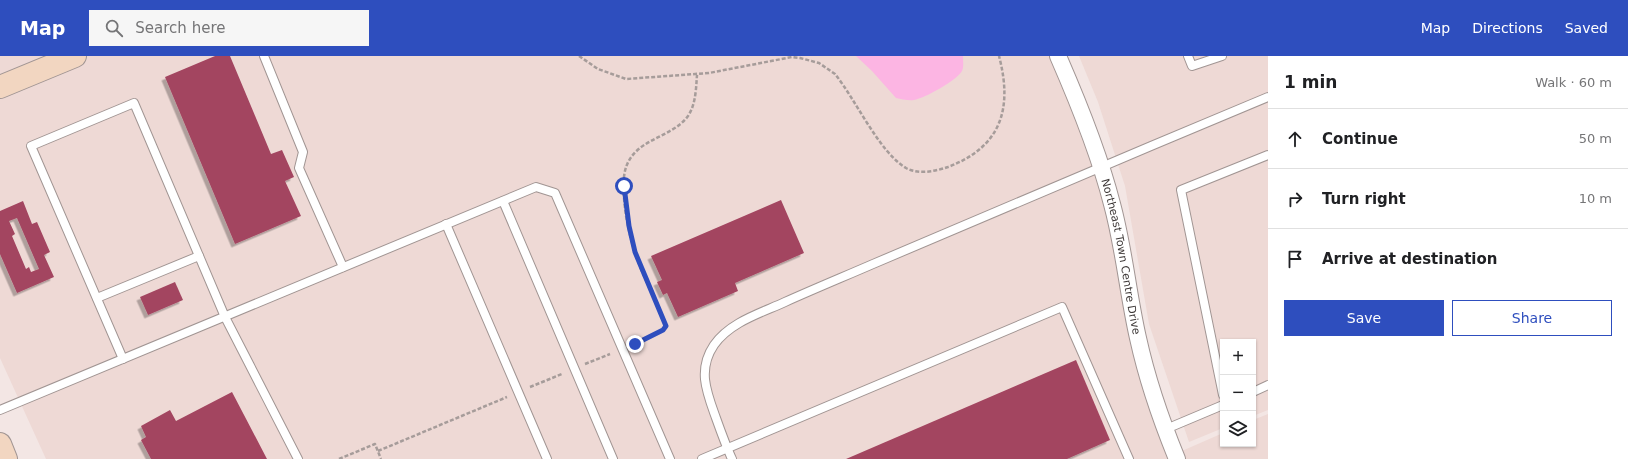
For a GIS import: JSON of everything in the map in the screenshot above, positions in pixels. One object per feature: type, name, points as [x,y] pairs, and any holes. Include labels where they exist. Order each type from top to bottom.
[{"type":"street","points":[[0,87],[75,56]]},
{"type":"street","name":"Northeast Town Centre Drive","points":[[1058,56],[1080,106],[1113,205],[1138,339],[1152,393],[1177,459]]},
{"type":"street","points":[[0,444],[6,459]]},
{"type":"lane","points":[[264,56],[303,152],[300,168],[343,268]]},
{"type":"lane","points":[[1188,56],[1192,66],[1222,56]]},
{"type":"lane","points":[[732,459],[705,390],[704,372],[707,358],[714,346],[729,330],[745,320],[807,292],[1101,166],[1268,97]]},
{"type":"lane","points":[[123,359],[31,146],[134,103],[224,316],[298,459]]},
{"type":"lane","points":[[1220,380],[1181,190],[1268,155]]},
{"type":"lane","points":[[0,410],[536,187],[555,193],[670,459]]},
{"type":"lane","points":[[503,201],[613,459]]},
{"type":"lane","points":[[446,224],[547,459]]},
{"type":"lane","points":[[97,298],[199,256]]},
{"type":"lane","points":[[702,459],[1062,307],[1129,459]]},
{"type":"lane","points":[[1256,391],[1268,385]]},
{"type":"lane","points":[[1166,429],[1220,406]]},
{"type":"path","points":[[579,56],[598,69],[626,79],[697,75],[792,57],[819,63],[834,74],[843,84],[892,158],[908,169],[926,172],[941,169],[970,157],[987,144],[994,134],[999,125],[1004,104],[1003,76],[999,56]]},
{"type":"path","points":[[635,344],[663,330],[666,326],[635,252],[624,196],[624,176],[626,168],[632,157],[642,147],[649,141],[682,122],[688,116],[694,99],[697,75]]},
{"type":"path","points":[[584,364],[616,351]]},
{"type":"path","points":[[529,388],[566,372]]},
{"type":"path","points":[[378,451],[512,394]]},
{"type":"path","points":[[339,459],[375,444],[381,459]]},
{"type":"shaded area","points":[[0,56],[1055,56],[1101,166],[1175,454],[1220,434],[1220,447],[1256,447],[1256,419],[1268,414],[1268,459],[46,459],[0,358]]},
{"type":"shaded area","points":[[856,56],[963,56],[963,66],[959,75],[940,88],[919,99],[907,100],[896,98],[872,71]]},
{"type":"shaded area","points":[[1079,56],[1268,56],[1268,410],[1256,415],[1256,339],[1220,339],[1220,429],[1189,442],[1149,324],[1125,186],[1098,102]]},
{"type":"building","points":[[215,56],[230,56],[271,154],[282,150],[294,177],[285,181],[301,216],[235,244],[165,77]]},
{"type":"building","points":[[781,200],[804,253],[735,283],[738,291],[678,317],[667,293],[663,295],[657,282],[662,280],[651,256]]},
{"type":"building","points":[[23,201],[32,224],[37,222],[50,252],[44,255],[54,277],[17,293],[0,254],[0,211]],"holes":[[[17,218],[39,269],[31,272],[29,267],[26,269],[12,236],[15,234],[9,221]]]},
{"type":"building","points":[[175,282],[183,300],[148,315],[140,297]]},
{"type":"building","points":[[1076,360],[1110,440],[1067,459],[846,459]]},
{"type":"building","points":[[232,392],[267,459],[151,459],[141,440],[146,437],[141,426],[170,410],[176,421]]},
{"type":"route","points":[[624,186],[624,196],[635,252],[666,326],[665,329],[635,344]]}]
